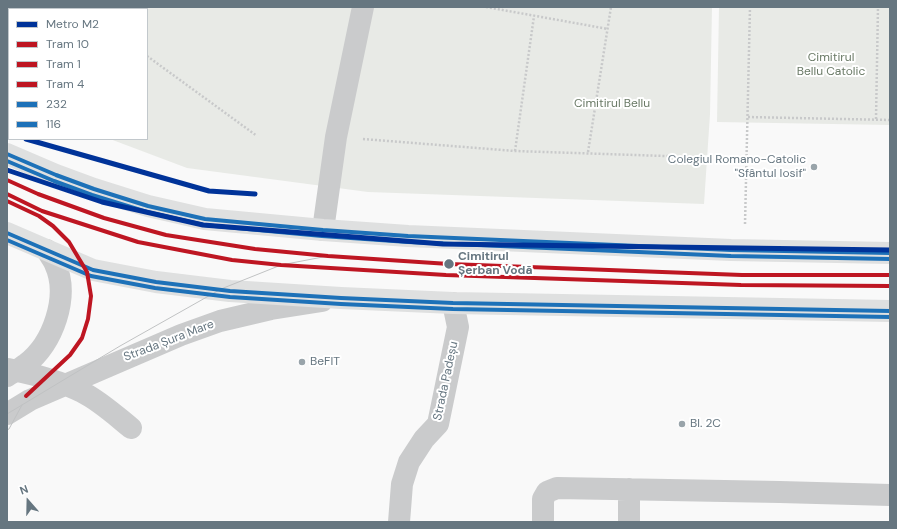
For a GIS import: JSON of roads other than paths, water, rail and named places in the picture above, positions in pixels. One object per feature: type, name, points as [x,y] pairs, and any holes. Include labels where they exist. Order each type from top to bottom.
[{"type":"main road","points":[[7,154],[94,190],[148,206],[205,219],[323,230],[416,236],[744,250],[890,253]]},
{"type":"main road","points":[[7,233],[93,270],[156,282],[230,291],[341,298],[453,302],[890,311]]},
{"type":"street","points":[[323,230],[336,137],[363,7]]},
{"type":"street","points":[[7,376],[26,364],[42,348],[58,313],[60,295],[58,277],[55,264],[47,250]]},
{"type":"street","name":"Strada Șura Mare","points":[[7,414],[30,400],[182,334],[270,309],[341,298]]},
{"type":"street","name":"Strada Padeșu","points":[[399,522],[402,484],[409,462],[424,439],[438,424],[440,417],[458,327],[453,302]]},
{"type":"street","points":[[7,369],[40,375],[82,392],[104,406],[131,428]]},
{"type":"street","points":[[543,522],[543,499],[547,492],[556,488],[890,495]]},
{"type":"street","points":[[629,489],[629,522]]},
{"type":"tram line","name":"10","points":[[7,180],[38,194],[104,218],[166,235],[255,249],[328,256],[449,264],[742,275],[890,275]]},
{"type":"tram line","name":"1","points":[[7,194],[42,211],[138,242],[232,260],[281,265],[446,275],[741,285],[890,286]]},
{"type":"tram line","name":"4","points":[[7,201],[39,216],[53,226],[69,242],[87,272],[91,296],[88,319],[82,338],[70,355],[26,396]]},
{"type":"tram line","points":[[7,414],[120,346],[221,289],[281,265],[328,256]]},
{"type":"tram line","points":[[7,430],[9,429],[22,405]]},
{"type":"metro line","name":"M2","points":[[30,140],[209,191],[255,194]]},
{"type":"metro line","name":"M2","points":[[7,170],[102,202],[203,225],[443,244],[890,250]]},
{"type":"place","name":"Colegiul Romano-Catolic \"Sfântul Iosif\"","points":[[814,167]]},
{"type":"place","name":"Cimitirul Șerban Vodă","points":[[449,264]]},
{"type":"place","name":"BeFIT","points":[[302,362]]},
{"type":"place","name":"Bl. 2C","points":[[682,424]]},
{"type":"park label","name":"Cimitirul Bellu Catolic","points":[[831,65]]},
{"type":"park label","name":"Cimitirul Bellu","points":[[612,104]]}]
